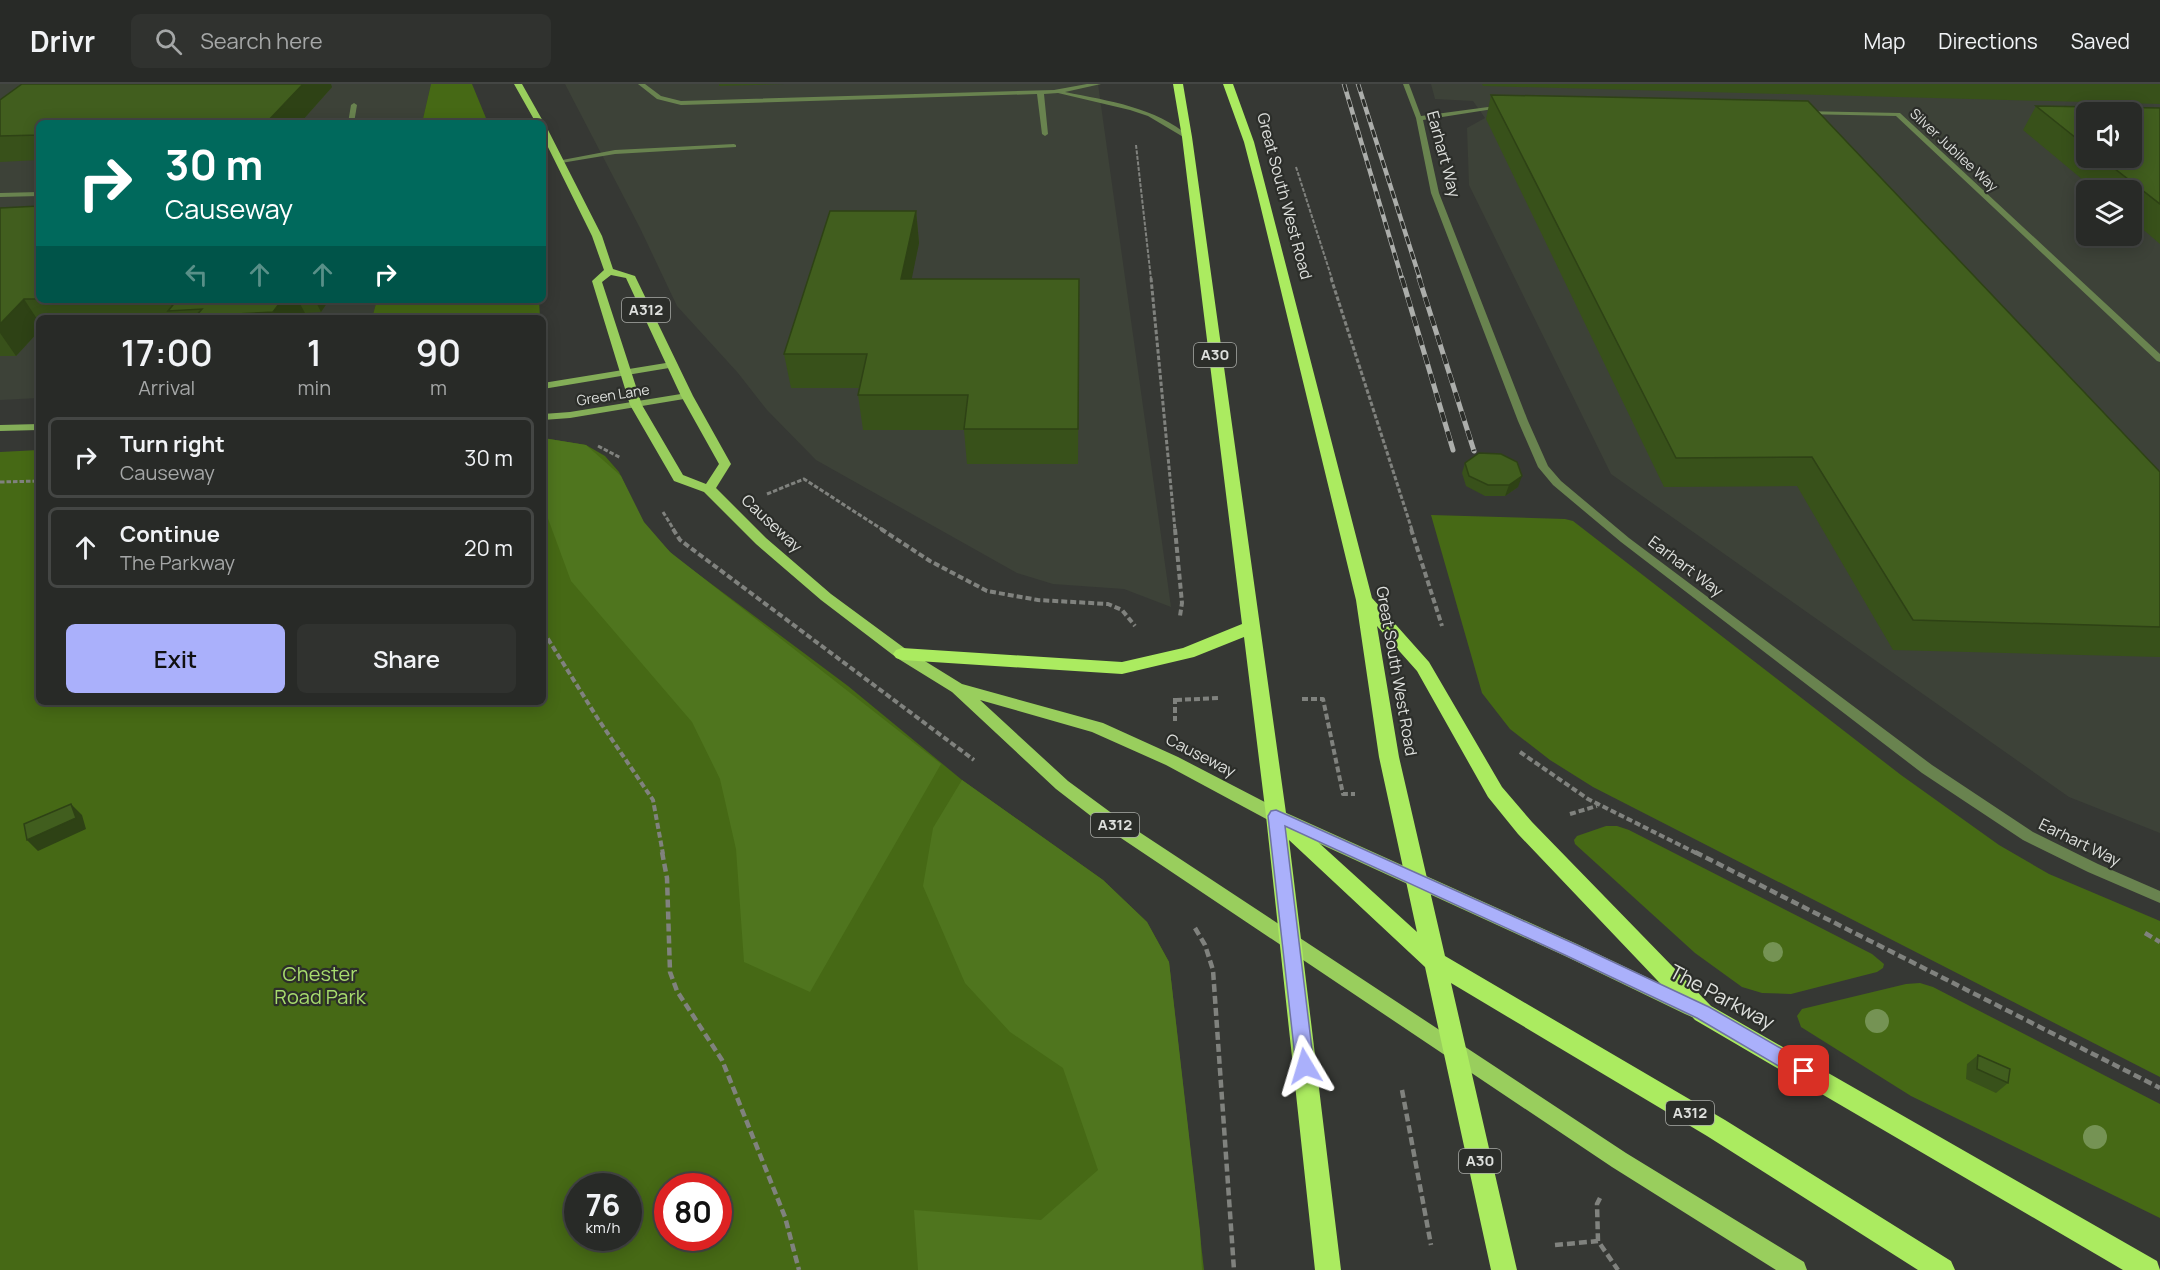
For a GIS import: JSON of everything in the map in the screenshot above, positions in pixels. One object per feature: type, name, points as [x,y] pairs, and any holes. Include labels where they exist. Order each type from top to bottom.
[{"type":"highway","name":"A30","points":[[1178,84],[1187,137],[1276,816],[1328,1270]]},
{"type":"highway","name":"Great South West Road","points":[[1228,84],[1249,142],[1263,192],[1364,600],[1389,757],[1434,961],[1457,1052],[1504,1270]]},
{"type":"highway","name":"A312","points":[[1364,600],[1423,667],[1495,792],[1525,828],[1703,1013]]},
{"type":"highway","points":[[902,654],[1122,668],[1156,662],[1233,636],[1250,627]]},
{"type":"highway","name":"A312","points":[[1276,816],[1434,961],[1716,1128],[1942,1270]]},
{"type":"highway","name":"The Parkway","points":[[1703,1013],[2148,1270]]},
{"type":"main road","points":[[518,84],[538,120]]},
{"type":"main road","points":[[546,134],[597,236],[609,271]]},
{"type":"main road","name":"A312","points":[[609,271],[630,276],[687,396]]},
{"type":"main road","name":"Causeway","points":[[609,271],[597,281],[636,405],[678,478],[709,489],[761,541],[826,597],[902,654],[957,688],[1083,802],[1290,941]]},
{"type":"main road","points":[[687,396],[725,464],[709,489]]},
{"type":"main road","name":"Causeway","points":[[957,688],[1097,727],[1172,761],[1276,816],[1417,882]]},
{"type":"main road","name":"The Parkway","points":[[1417,882],[1571,950],[1703,1013]]},
{"type":"main road","name":"A312","points":[[1290,941],[1618,1160],[1796,1270]]},
{"type":"street","name":"Green Lane","points":[[546,386],[672,365]]},
{"type":"street","name":"Green Lane","points":[[546,417],[687,396]]},
{"type":"street","points":[[0,428],[36,427]]},
{"type":"lane","points":[[641,84],[650,93],[664,100],[681,103],[1054,92],[1098,84]]},
{"type":"lane","name":"Earhart Way","points":[[1406,84],[1419,118],[1436,193],[1523,421],[1542,466],[1557,483],[1625,540],[1927,769],[2028,836],[2160,897]]},
{"type":"lane","points":[[1040,92],[1045,134]]},
{"type":"lane","points":[[1054,92],[1132,108],[1150,115],[1187,137]]},
{"type":"lane","points":[[352,120],[354,105]]},
{"type":"lane","points":[[1419,118],[1495,106],[1506,107]]},
{"type":"lane","name":"Silver Jubilee Way","points":[[1791,112],[1898,114],[2160,359]]},
{"type":"lane","points":[[561,161],[615,152],[734,146]]},
{"type":"lane","points":[[0,195],[36,194]]},
{"type":"path","points":[[1132,108],[1182,603],[1179,620]]},
{"type":"path","name":"Great South West Road","points":[[1293,162],[1445,636]]},
{"type":"path","points":[[804,479],[930,561],[987,591],[1038,600],[1108,604],[1122,610],[1136,628]]},
{"type":"path","points":[[0,482],[36,482]]},
{"type":"path","points":[[546,636],[598,719],[653,800],[667,878],[670,972],[677,991],[722,1060],[785,1218],[799,1270]]},
{"type":"path","points":[[1176,700],[1203,698]]},
{"type":"path","points":[[1323,699],[1343,794]]},
{"type":"path","points":[[1513,746],[1548,774],[1598,806],[1633,821],[2160,1088]]},
{"type":"path","points":[[1193,925],[1205,945],[1213,970],[1234,1270]]},
{"type":"path","points":[[1402,1090],[1431,1245]]},
{"type":"path","points":[[1555,1245],[1598,1241]]},
{"type":"shaded area","points":[[0,84],[431,84],[423,120],[36,120],[36,303],[376,303],[373,315],[36,315],[36,398],[0,400]]},
{"type":"shaded area","points":[[565,84],[1098,84],[1171,607],[1124,589],[1053,584],[1017,573],[816,460],[767,410],[738,373],[677,306],[640,228]]},
{"type":"shaded area","points":[[1431,84],[2160,84],[2160,833],[2069,797],[1611,474],[1469,185],[1467,128],[1485,118],[1473,101],[1435,99]]},
{"type":"green space","points":[[431,84],[472,84],[487,120],[423,120]]},
{"type":"green space","points":[[376,303],[539,303],[540,315],[373,315]]},
{"type":"green space","name":"Chester Road Park","points":[[546,438],[586,445],[605,456],[619,472],[645,527],[674,556],[848,686],[962,780],[1103,880],[1147,922],[1169,962],[1204,1270],[0,1270],[0,452],[36,450],[36,705],[546,705]]},
{"type":"green space","points":[[546,438],[586,445],[621,476],[644,522],[670,552],[941,764],[810,992],[744,962],[736,849],[720,779],[692,722],[571,581],[546,513]]},
{"type":"green space","points":[[1431,515],[1573,521],[1901,775],[1999,845],[2049,874],[2160,921],[2160,1077],[1593,787],[1550,760],[1510,729],[1482,693]]},
{"type":"green space","points":[[962,780],[1103,880],[1147,922],[1169,962],[1200,1231],[1202,1270],[918,1270],[914,1210],[1041,1220],[1098,1170],[1063,1068],[1010,1032],[965,983],[923,886],[933,828]]},
{"type":"green space","points":[[1606,826],[1617,826],[1629,830],[1872,954],[1884,964],[1883,968],[1877,972],[1791,994],[1762,993],[1742,987],[1695,953],[1575,844],[1574,840],[1577,836]]},
{"type":"green space","points":[[1920,983],[1933,987],[2160,1104],[2160,1218],[1911,1096],[1801,1027],[1797,1016],[1802,1009],[1906,984]]},
{"type":"building","points":[[22,84],[303,84],[269,120],[36,120],[36,135],[0,136],[0,100]]},
{"type":"building","points":[[1491,95],[1808,101],[2160,472],[2160,627],[1913,620],[1812,457],[1676,458]]},
{"type":"building","points":[[2036,106],[2076,107],[2076,138]]},
{"type":"building","points":[[2142,108],[2160,108],[2160,204],[2142,190],[2142,180],[2129,180],[2114,168],[2142,168]]},
{"type":"building","points":[[36,206],[36,299],[24,299],[0,324],[0,208]]},
{"type":"building","points":[[830,211],[916,211],[901,279],[1079,279],[1078,429],[964,429],[968,395],[858,395],[867,354],[784,354]]},
{"type":"building","points":[[175,303],[280,303],[273,312],[197,315],[202,309],[168,311]]},
{"type":"building","points":[[1479,453],[1501,454],[1517,462],[1522,476],[1509,485],[1488,485],[1469,476],[1465,463]]},
{"type":"building","points":[[71,804],[76,818],[27,840],[24,824]]},
{"type":"building","points":[[1978,1055],[2010,1069],[2008,1083],[1977,1069]]},
{"type":"railway","points":[[1344,84],[1402,279]]},
{"type":"railway","points":[[1358,84],[1420,279]]},
{"type":"railway","points":[[1402,278],[1453,450]]},
{"type":"railway","points":[[1419,278],[1474,451]]},
{"type":"route","points":[[1305,1066],[1276,816],[1571,950],[1703,1013],[1804,1071]]}]
